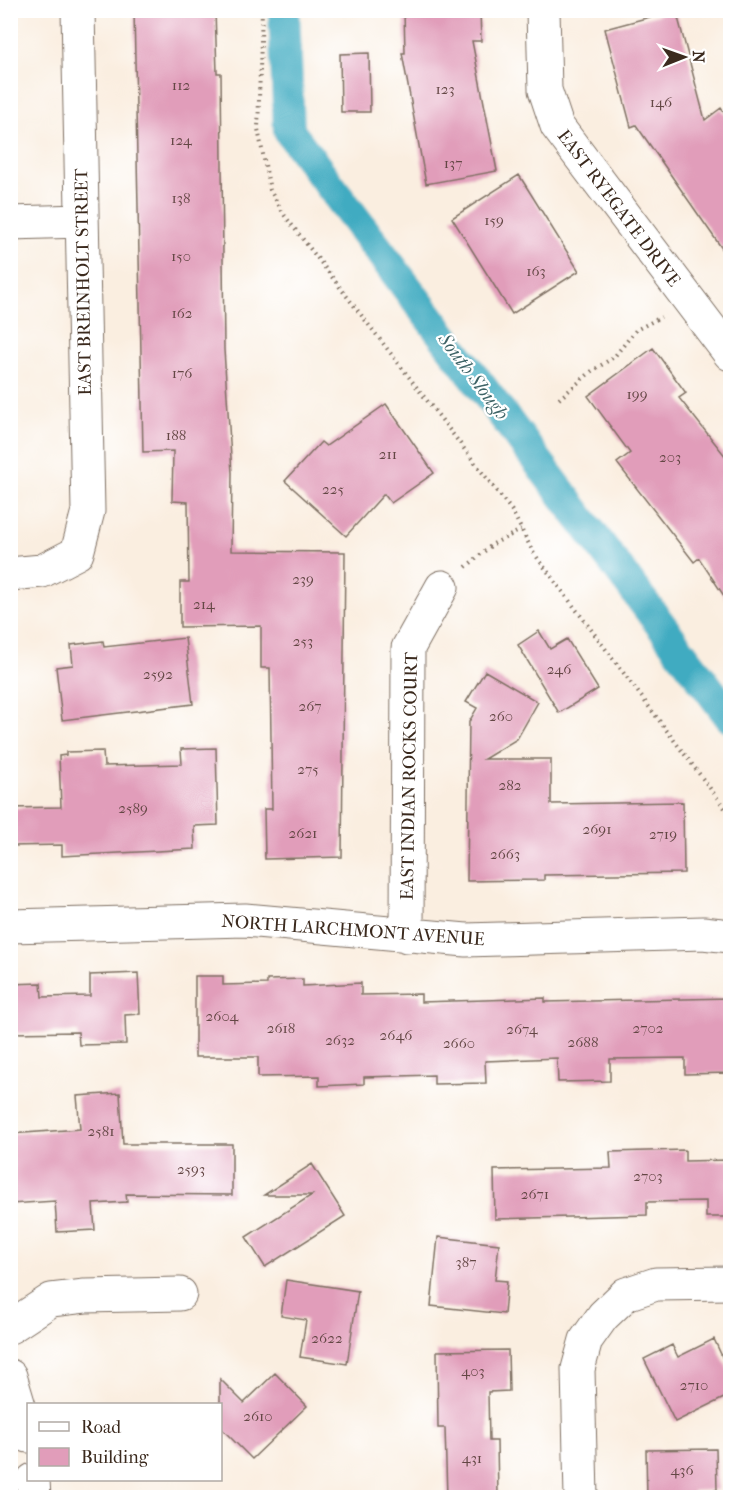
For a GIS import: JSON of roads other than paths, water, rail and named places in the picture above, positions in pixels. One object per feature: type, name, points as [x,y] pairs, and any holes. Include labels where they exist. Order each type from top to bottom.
[{"type":"street","name":"EAST BREINHOLT STREET","points":[[10,574],[42,571],[77,553],[88,511],[78,10]]},
{"type":"street","name":"EAST RYEGATE DRIVE","points":[[543,10],[545,90],[557,126],[730,354]]},
{"type":"street","points":[[10,223],[81,221]]},
{"type":"street","name":"EAST INDIAN ROCKS COURT","points":[[407,936],[408,648],[442,587]]},
{"type":"street","name":"NORTH LARCHMONT AVENUE","points":[[10,926],[245,920],[466,940],[703,933],[730,936]]},
{"type":"street","points":[[581,1497],[578,1369],[586,1340],[603,1316],[626,1294],[656,1284],[730,1283]]},
{"type":"street","points":[[10,1327],[51,1300],[85,1296],[180,1294]]},
{"type":"street","points":[[10,1376],[27,1433]]},
{"type":"street","points":[[33,1481],[34,1497]]},
{"type":"waterway","name":"South Slough","points":[[284,10],[289,131],[730,717]]}]
